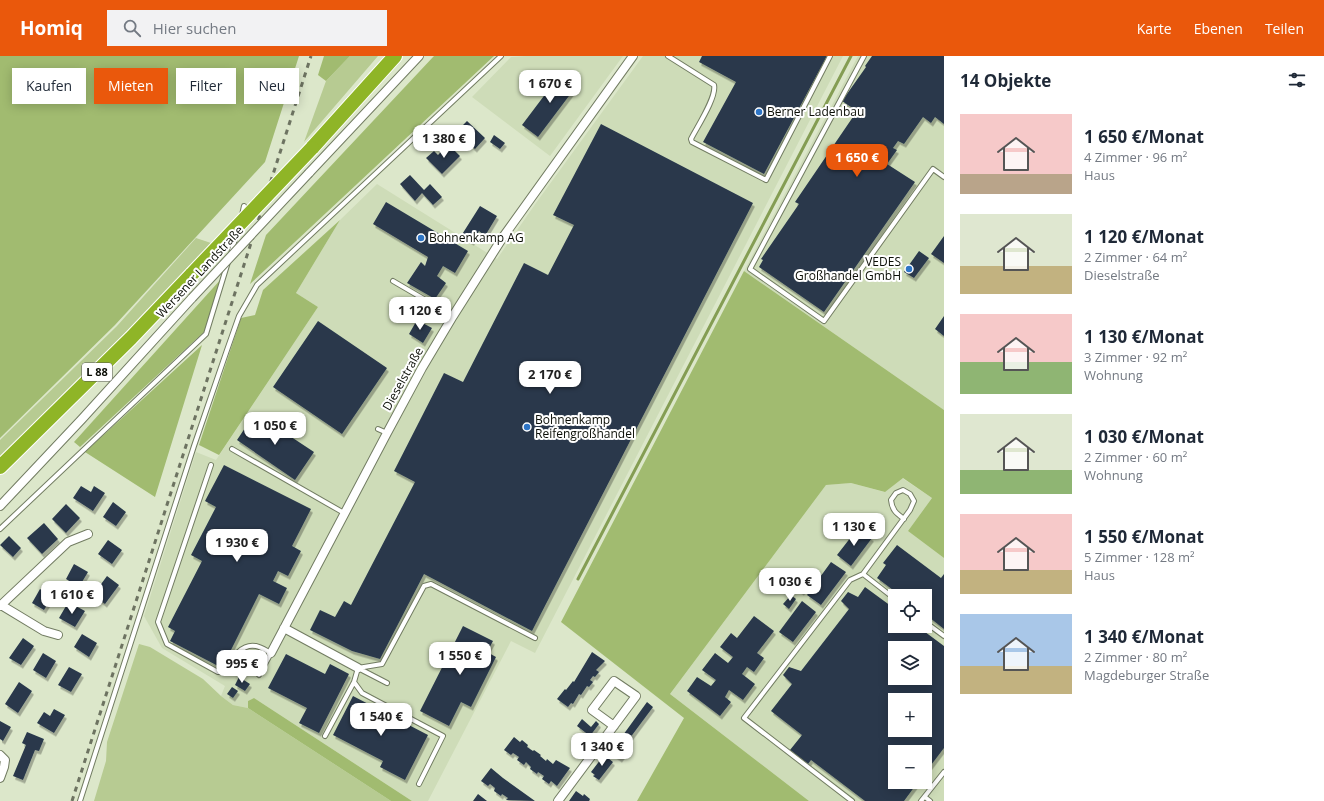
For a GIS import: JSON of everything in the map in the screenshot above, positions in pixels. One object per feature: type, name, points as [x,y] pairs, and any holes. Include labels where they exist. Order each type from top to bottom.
[{"type":"highway","name":"L 88","points":[[0,467],[131,338],[312,148],[395,56]]},
{"type":"street","name":"Wersener Landstraße","points":[[0,506],[82,419],[192,298],[419,56]]},
{"type":"street","name":"Dieselstraße","points":[[271,653],[422,368],[453,316],[503,237],[633,56]]},
{"type":"street","points":[[58,635],[44,631],[1,606],[68,542],[88,534]]},
{"type":"street","points":[[284,628],[358,668]]},
{"type":"street","points":[[558,801],[614,726],[636,696],[614,681],[592,710],[614,726]]},
{"type":"street","points":[[0,755],[5,760],[0,778]]},
{"type":"lane","points":[[80,801],[194,446],[239,316],[258,285],[501,56]]},
{"type":"lane","points":[[668,56],[715,87],[713,96],[691,139],[692,142],[766,180],[830,56]]},
{"type":"lane","points":[[864,56],[750,269],[824,321],[933,169],[944,177]]},
{"type":"lane","points":[[0,529],[206,334],[222,285],[244,206]]},
{"type":"lane","points":[[394,281],[453,316]]},
{"type":"lane","points":[[378,429],[387,433]]},
{"type":"lane","points":[[232,449],[344,513]]},
{"type":"lane","points":[[211,465],[158,622],[167,644],[218,672],[225,670],[234,656],[244,647],[256,646],[271,653],[259,676]]},
{"type":"lane","points":[[852,801],[744,718],[850,580],[863,574],[904,519],[914,502],[910,494],[903,490],[896,493],[891,500],[891,507],[895,513],[904,519]]},
{"type":"lane","points":[[863,574],[888,594]]},
{"type":"lane","points":[[358,668],[382,664],[424,586],[431,584],[535,638]]},
{"type":"lane","points":[[932,627],[944,636]]},
{"type":"lane","points":[[325,736],[354,682],[358,668]]},
{"type":"lane","points":[[358,668],[387,683]]},
{"type":"lane","points":[[354,682],[362,693],[443,736],[419,784]]},
{"type":"lane","points":[[921,801],[944,772]]},
{"type":"lane","points":[[925,797],[930,801]]},
{"type":"shaded area","points":[[350,56],[378,56],[304,142],[326,81]]},
{"type":"shaded area","points":[[623,56],[550,156],[472,97],[511,57]]},
{"type":"shaded area","points":[[643,56],[843,56],[535,653],[511,641],[428,801],[412,801],[254,698],[248,701],[248,708],[233,705],[221,696],[225,686],[162,648],[144,616],[196,452],[216,460],[318,307],[296,293],[340,220],[377,184],[497,259]]},
{"type":"shaded area","points":[[858,56],[944,56],[944,410],[744,271]]},
{"type":"shaded area","points":[[196,238],[211,243],[124,334],[0,457],[0,440],[117,326]]},
{"type":"shaded area","points":[[902,478],[932,498],[908,531],[944,558],[944,801],[809,801],[670,694],[826,485],[851,483],[884,492]]},
{"type":"shaded area","points":[[139,644],[150,647],[203,679],[233,705],[248,708],[391,801],[94,801],[106,761],[107,742]]},
{"type":"green space","points":[[0,56],[299,56],[295,68],[244,68],[244,104],[284,104],[265,162],[115,325],[0,438]]},
{"type":"green space","points":[[324,56],[350,56],[326,81],[318,75]]},
{"type":"green space","points":[[434,56],[494,56],[250,284],[266,235]]},
{"type":"green space","points":[[340,220],[296,293],[318,307],[219,455],[199,445],[241,318],[255,315],[263,290]]},
{"type":"green space","points":[[744,271],[944,410],[944,558],[908,531],[932,498],[903,478],[885,492],[851,483],[826,485],[670,694],[809,801],[637,801],[684,718],[561,622]]},
{"type":"green space","points":[[222,278],[206,330],[80,447],[74,442]]},
{"type":"green space","points":[[202,345],[155,497],[85,452]]},
{"type":"green space","points":[[254,698],[412,801],[391,801],[248,708],[248,701]]},
{"type":"building","name":"Berner Ladenbau","points":[[702,56],[827,56],[764,174],[703,142],[736,82],[699,62]]},
{"type":"building","points":[[872,56],[944,56],[944,124],[935,117],[931,123],[923,117],[904,144],[898,141],[893,148],[897,150],[887,164],[915,182],[824,312],[759,267],[763,260],[761,259],[799,204],[795,202],[857,111],[842,101]]},
{"type":"building","points":[[562,72],[578,84],[538,137],[522,125]]},
{"type":"building","points":[[467,121],[485,138],[475,149],[456,132]]},
{"type":"building","name":"Bohnenkamp Reifengroßhandel","points":[[601,124],[753,203],[532,631],[424,574],[380,659],[352,651],[310,630],[320,610],[335,617],[344,601],[351,605],[415,482],[394,471],[444,373],[463,382],[524,263],[548,275],[574,225],[553,215]]},
{"type":"building","points":[[494,135],[505,143],[500,149],[490,142]]},
{"type":"building","points":[[448,144],[460,156],[442,174],[426,158],[434,151],[438,155]]},
{"type":"building","points":[[410,175],[424,190],[430,184],[442,197],[433,205],[422,193],[415,201],[400,184]]},
{"type":"building","name":"Bohnenkamp AG","points":[[386,202],[468,251],[455,273],[443,266],[437,276],[446,283],[435,299],[407,283],[421,262],[425,266],[428,257],[373,224]]},
{"type":"building","points":[[480,206],[497,216],[485,236],[479,231],[472,242],[461,236]]},
{"type":"building","points":[[944,236],[944,263],[931,254]]},
{"type":"building","points":[[919,251],[929,258],[914,278],[904,272]]},
{"type":"building","points":[[944,316],[944,336],[935,329]]},
{"type":"building","points":[[417,320],[432,328],[423,343],[409,334]]},
{"type":"building","points":[[318,321],[387,368],[342,434],[273,387]]},
{"type":"building","points":[[255,413],[314,452],[295,480],[237,440]]},
{"type":"building","points":[[224,465],[311,509],[292,546],[301,551],[288,576],[278,571],[273,581],[287,588],[279,604],[259,594],[222,668],[170,641],[175,631],[168,627],[202,561],[191,555],[216,507],[205,501]]},
{"type":"building","points":[[81,486],[91,492],[94,486],[105,493],[93,511],[73,498]]},
{"type":"building","points":[[113,502],[126,512],[116,526],[103,517]]},
{"type":"building","points":[[66,504],[80,518],[66,533],[52,519]]},
{"type":"building","points":[[44,523],[58,539],[42,554],[27,538]]},
{"type":"building","points":[[858,528],[872,538],[851,566],[837,555]]},
{"type":"building","points":[[9,536],[21,548],[13,557],[0,545]]},
{"type":"building","points":[[108,540],[122,550],[112,564],[98,554]]},
{"type":"building","points":[[897,545],[941,578],[944,574],[944,629],[932,620],[932,589],[892,589],[877,578],[886,565],[883,563]]},
{"type":"building","points":[[831,562],[846,572],[821,605],[807,595]]},
{"type":"building","points":[[74,564],[88,572],[79,587],[66,579]]},
{"type":"building","points":[[107,576],[119,585],[105,604],[93,595]]},
{"type":"building","points":[[800,581],[806,586],[802,592],[795,587]]},
{"type":"building","points":[[865,587],[888,604],[888,633],[926,633],[944,646],[944,748],[932,764],[932,745],[888,745],[888,789],[913,789],[904,801],[865,801],[811,760],[808,764],[790,750],[802,735],[771,711],[792,684],[783,675],[789,667],[801,671],[849,609],[841,601],[848,592],[858,597]]},
{"type":"building","points":[[40,589],[52,597],[44,610],[32,603]]},
{"type":"building","points":[[791,595],[796,599],[789,609],[783,604]]},
{"type":"building","points":[[802,601],[816,612],[793,642],[779,632]]},
{"type":"building","points":[[72,604],[85,611],[75,627],[59,618],[66,606],[69,608]]},
{"type":"building","points":[[754,616],[774,631],[757,653],[764,658],[754,672],[747,667],[742,674],[755,684],[743,700],[729,690],[725,697],[731,702],[720,716],[687,691],[697,677],[711,686],[716,680],[702,670],[715,653],[728,663],[733,657],[720,647],[731,633],[737,638]]},
{"type":"building","points":[[463,626],[493,641],[487,652],[496,657],[471,707],[461,702],[449,726],[420,711]]},
{"type":"building","points":[[82,634],[97,643],[89,657],[74,647]]},
{"type":"building","points":[[23,638],[34,646],[21,665],[9,658]]},
{"type":"building","points":[[592,652],[605,661],[596,670],[599,672],[590,680],[593,682],[589,687],[587,686],[581,695],[579,694],[573,704],[571,703],[568,707],[557,699],[573,681],[574,682]]},
{"type":"building","points":[[43,653],[56,661],[46,678],[33,670]]},
{"type":"building","points":[[286,654],[325,674],[330,664],[349,674],[319,733],[299,723],[307,708],[268,688]]},
{"type":"building","points":[[69,667],[82,674],[71,692],[58,685]]},
{"type":"building","points":[[239,677],[250,684],[245,691],[235,685]]},
{"type":"building","points":[[19,682],[32,691],[18,713],[5,704]]},
{"type":"building","points":[[232,687],[238,691],[233,698],[227,694]]},
{"type":"building","points":[[353,696],[428,735],[405,780],[380,767],[383,761],[333,735]]},
{"type":"building","points":[[647,702],[653,707],[624,746],[618,742]]},
{"type":"building","points":[[54,709],[65,715],[54,733],[37,723],[44,712],[50,716]]},
{"type":"building","points":[[582,719],[591,727],[596,721],[599,724],[590,736],[577,726]]},
{"type":"building","points":[[0,721],[11,727],[3,741],[0,739]]},
{"type":"building","points":[[27,732],[44,739],[39,751],[35,750],[23,780],[13,776],[26,745],[22,743]]},
{"type":"building","points":[[514,737],[520,742],[522,740],[528,745],[527,747],[541,755],[540,756],[546,761],[547,759],[553,764],[556,760],[570,768],[557,786],[551,781],[549,784],[542,779],[544,776],[538,772],[537,774],[530,769],[531,767],[526,762],[524,765],[517,760],[519,757],[513,753],[511,755],[504,750]]},
{"type":"building","points":[[614,747],[623,755],[620,759],[610,752]]},
{"type":"building","points":[[604,755],[613,762],[599,780],[593,776],[595,775],[591,772]]},
{"type":"building","points":[[491,768],[535,801],[506,800],[508,798],[502,794],[501,796],[494,791],[495,788],[490,784],[488,786],[481,781]]},
{"type":"building","points":[[576,791],[583,796],[584,794],[590,799],[589,801],[569,801]]},
{"type":"building","points":[[478,794],[487,801],[473,801]]},
{"type":"waterway","points":[[578,579],[851,56]]},
{"type":"railway","points":[[72,801],[311,56]]},
{"type":"place","name":"Berner Ladenbau","points":[[759,112]]},
{"type":"place","name":"Bohnenkamp AG","points":[[421,238]]},
{"type":"place","name":"VEDES Großhandel GmbH","points":[[909,269]]},
{"type":"place","name":"Bohnenkamp Reifengroßhandel","points":[[527,427]]}]
